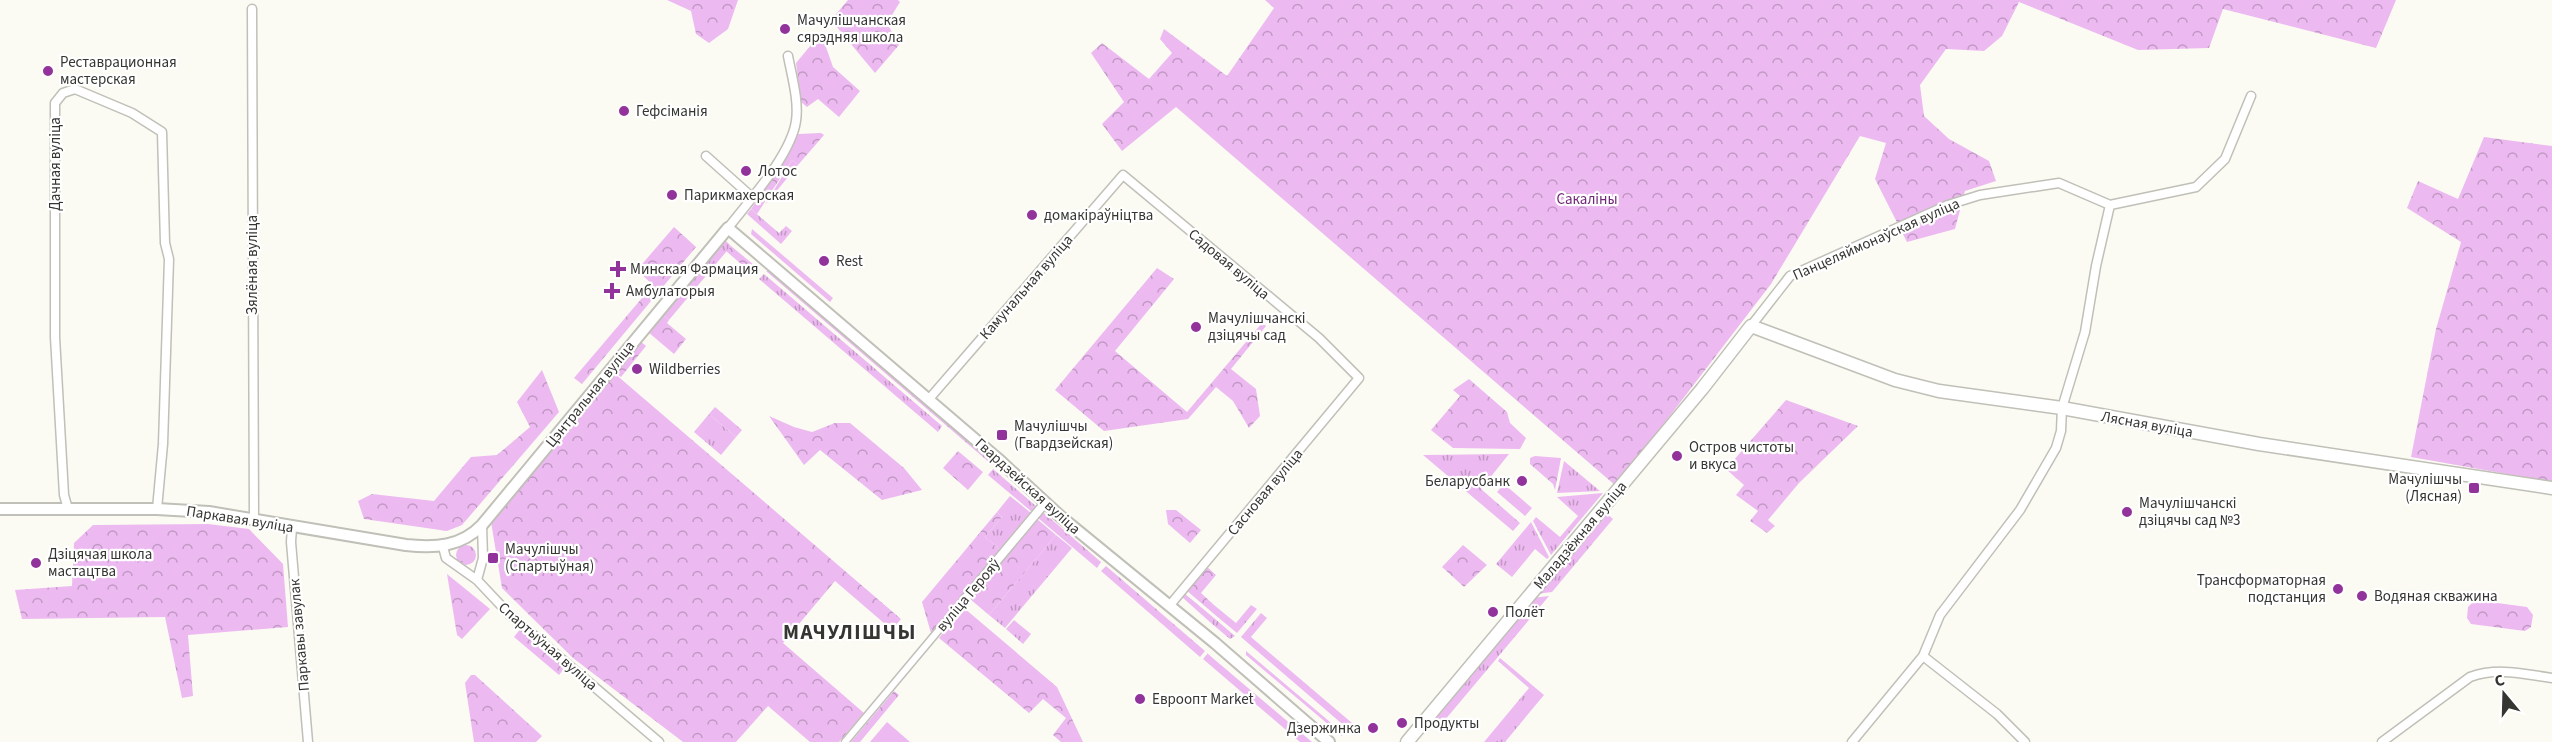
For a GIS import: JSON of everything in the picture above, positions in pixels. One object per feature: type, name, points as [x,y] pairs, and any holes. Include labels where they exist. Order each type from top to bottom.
[{"type":"main road","name":"Лясная вуліца","points":[[1751,326],[1895,380],[1939,391],[2062,408],[2259,444],[2552,488]]},
{"type":"main road","name":"Маладзёжная вуліца","points":[[1407,742],[1695,397],[1751,326]]},
{"type":"street","name":"Зялёная вуліца","points":[[252,9],[254,520]]},
{"type":"street","points":[[728,228],[753,198],[778,162],[796,124],[797,108],[788,56]]},
{"type":"street","name":"Дачная вуліца","points":[[68,509],[64,495],[55,338],[55,103],[63,93],[75,89],[132,113],[162,132],[165,243],[169,259],[163,444],[157,509]]},
{"type":"street","points":[[1852,742],[1923,656],[1940,615],[2020,510],[2060,438],[2062,408],[2085,332],[2096,266],[2110,205],[2196,187],[2225,159],[2251,96]]},
{"type":"street","points":[[706,156],[753,198]]},
{"type":"street","name":"Садовая вуліца","points":[[1123,175],[1319,338],[1359,378]]},
{"type":"street","name":"Камунальная вуліца","points":[[929,399],[1123,175]]},
{"type":"street","name":"Панцеляймонаўская вуліца","points":[[1751,326],[1790,276],[1948,205],[1980,195],[2059,183],[2110,205]]},
{"type":"street","name":"Гвардзейская вуліца","points":[[728,228],[1006,465],[1045,503],[1170,605],[1329,742]]},
{"type":"street","name":"Цэнтральная вуліца","points":[[443,547],[459,541],[482,525],[728,228]]},
{"type":"street","name":"Сасновая вуліца","points":[[1170,605],[1359,378]]},
{"type":"street","name":"вуліца Герояў","points":[[845,742],[1045,503]]},
{"type":"street","name":"Паркавая вуліца","points":[[0,509],[157,509],[209,512],[406,545],[443,547]]},
{"type":"street","points":[[477,580],[483,558],[482,525]]},
{"type":"street","name":"Паркавы завулак","points":[[292,527],[291,542],[308,742]]},
{"type":"street","name":"Спартыўная вуліца","points":[[443,547],[446,558],[477,580],[510,615],[659,742]]},
{"type":"street","points":[[1923,656],[1997,714],[2025,742]]},
{"type":"street","points":[[2382,742],[2470,677],[2502,670],[2552,678]]},
{"type":"green space","points":[[667,0],[738,0],[728,29],[709,43],[696,34],[691,11]]},
{"type":"green space","points":[[848,0],[898,0],[900,2],[887,23],[899,45],[875,73],[831,20]]},
{"type":"green space","name":"Сакаліны","points":[[1265,0],[2396,0],[2376,48],[2223,9],[2209,48],[2138,50],[2019,2],[2002,36],[1984,51],[1946,49],[1920,85],[1924,116],[1949,139],[1989,161],[1996,181],[1965,191],[1955,229],[1907,242],[1875,179],[1886,143],[1860,136],[1771,284],[1616,486],[1176,107],[1122,151],[1102,124],[1124,102],[1091,53],[1102,43],[1149,79],[1172,53],[1160,39],[1164,29],[1227,76],[1274,8]]},
{"type":"green space","points":[[821,33],[833,67],[860,91],[839,117],[818,99],[807,107],[801,102],[796,63]]},
{"type":"green space","points":[[821,133],[824,135],[798,165],[792,160],[757,214],[751,209],[784,162],[798,134]]},
{"type":"green space","points":[[2484,137],[2552,146],[2552,482],[2411,457],[2436,329],[2461,242],[2407,208],[2418,181],[2458,199]]},
{"type":"green space","points":[[792,160],[798,165],[765,205]]},
{"type":"green space","points":[[751,209],[779,233],[786,226],[792,231],[781,244],[747,214]]},
{"type":"green space","points":[[674,227],[696,247],[582,384],[574,378],[653,285],[637,270]]},
{"type":"green space","points":[[752,229],[833,298],[830,302],[751,234]]},
{"type":"green space","points":[[725,240],[731,246],[669,320],[663,315]]},
{"type":"green space","points":[[731,246],[760,270],[755,276],[726,251]]},
{"type":"green space","points":[[1157,268],[1174,279],[1115,351],[1187,412],[1262,323],[1266,326],[1231,369],[1256,389],[1260,416],[1249,428],[1233,401],[1216,387],[1188,419],[1104,431],[1055,390]]},
{"type":"green space","points":[[772,270],[994,459],[990,463],[766,271]]},
{"type":"green space","points":[[764,274],[942,426],[938,432],[759,279]]},
{"type":"green space","points":[[663,315],[669,320],[667,323],[686,339],[674,354],[648,332]]},
{"type":"green space","points":[[640,341],[646,346],[621,377],[615,372]]},
{"type":"green space","points":[[542,370],[559,412],[462,525],[447,531],[364,519],[358,501],[372,494],[434,501],[471,457],[497,455],[530,427],[517,402]]},
{"type":"green space","points":[[614,373],[901,619],[892,630],[835,581],[783,643],[864,713],[839,742],[810,742],[768,706],[736,742],[683,742],[573,658],[502,588],[491,522]]},
{"type":"green space","points":[[1469,379],[1507,412],[1510,423],[1526,438],[1520,449],[1453,448],[1431,430],[1460,396],[1453,390]]},
{"type":"green space","points":[[1786,400],[1858,426],[1799,483],[1768,520],[1775,526],[1767,533],[1750,521],[1758,511],[1736,495],[1744,485],[1726,469]]},
{"type":"green space","points":[[715,407],[742,430],[736,437],[709,414]]},
{"type":"green space","points":[[709,414],[736,437],[721,455],[694,432]]},
{"type":"green space","points":[[769,416],[812,432],[835,423],[850,423],[904,468],[922,490],[882,500],[820,450],[804,465]]},
{"type":"green space","points":[[958,451],[983,472],[968,490],[943,468]]},
{"type":"green space","points":[[1509,454],[1481,489],[1520,523],[1513,531],[1423,455]]},
{"type":"green space","points":[[1535,456],[1561,458],[1555,490],[1553,484],[1530,464],[1530,458]]},
{"type":"green space","points":[[1564,461],[1600,491],[1557,493]]},
{"type":"green space","points":[[993,469],[1036,506],[1032,512],[988,475]]},
{"type":"green space","points":[[1504,484],[1532,508],[1525,516],[1497,492]]},
{"type":"green space","points":[[1603,493],[1551,555],[1533,521],[1536,517],[1560,537],[1578,516],[1557,497]]},
{"type":"green space","points":[[1010,496],[1031,513],[1000,550],[985,537],[1002,517],[997,512]]},
{"type":"green space","points":[[1166,510],[1176,510],[1201,530],[1190,543],[1168,524]]},
{"type":"green space","points":[[997,512],[1002,517],[985,537],[1000,550],[931,633],[922,602]]},
{"type":"green space","points":[[1043,512],[1101,562],[1097,568],[1038,518]]},
{"type":"green space","points":[[1605,512],[1613,519],[1552,592],[1536,594]]},
{"type":"green space","points":[[1037,519],[1056,535],[989,615],[970,599]]},
{"type":"green space","points":[[1531,522],[1549,557],[1547,559],[1535,549],[1512,577],[1496,564]]},
{"type":"green space","points":[[208,524],[249,529],[283,564],[288,627],[188,635],[193,696],[182,698],[165,617],[22,619],[15,590],[72,586],[74,543],[93,525]]},
{"type":"green space","points":[[1056,535],[1072,548],[1005,628],[989,615]]},
{"type":"green space","points":[[466,545],[473,548],[476,555],[473,562],[466,565],[459,562],[456,555],[459,548]]},
{"type":"green space","points":[[1463,545],[1487,565],[1464,587],[1442,567]]},
{"type":"green space","points":[[1106,566],[1205,651],[1200,657],[1101,571]]},
{"type":"green space","points":[[1206,566],[1216,575],[1201,593],[1214,605],[1214,614],[1186,590]]},
{"type":"green space","points":[[447,574],[490,609],[462,639],[457,635]]},
{"type":"green space","points":[[1184,593],[1214,618],[1211,623],[1182,597]]},
{"type":"green space","points":[[1549,596],[1439,727],[1430,720],[1532,598]]},
{"type":"green space","points":[[2475,600],[2527,607],[2533,615],[2531,627],[2525,631],[2471,624],[2467,618],[2468,607]]},
{"type":"green space","points":[[1214,605],[1236,623],[1251,605],[1257,609],[1237,633],[1214,614]]},
{"type":"green space","points":[[964,608],[1057,687],[1083,742],[1061,742],[1053,735],[1066,718],[1043,699],[1029,713],[939,638]]},
{"type":"green space","points":[[1261,613],[1267,618],[1251,637],[1352,723],[1348,729],[1241,637]]},
{"type":"green space","points":[[1214,618],[1235,636],[1230,639],[1211,623]]},
{"type":"green space","points":[[1014,620],[1031,634],[1023,644],[1006,629]]},
{"type":"green space","points":[[521,628],[566,666],[559,675],[514,637]]},
{"type":"green space","points":[[1246,651],[1343,733],[1342,736],[1246,655]]},
{"type":"green space","points":[[1208,653],[1312,742],[1300,742],[1203,659]]},
{"type":"green space","points":[[1500,658],[1544,695],[1505,742],[1484,742],[1529,688],[1498,661]]},
{"type":"green space","points":[[471,675],[475,675],[542,736],[536,742],[474,742],[465,683]]},
{"type":"green space","points":[[894,691],[899,695],[860,742],[851,742]]},
{"type":"green space","points":[[887,722],[910,742],[870,742]]},
{"type":"place","name":"Мачулішчанская сярэдняя школа","points":[[785,29]]},
{"type":"place","name":"Реставрационная мастерская","points":[[48,71]]},
{"type":"place","name":"Гефсіманія","points":[[624,111]]},
{"type":"place","name":"Лотос","points":[[746,171]]},
{"type":"place","name":"Парикмахерская","points":[[672,195]]},
{"type":"place","name":"домакіраўніцтва","points":[[1032,215]]},
{"type":"place","name":"Rest","points":[[824,261]]},
{"type":"place","name":"Минская Фармация","points":[[618,269]]},
{"type":"place","name":"Амбулаторыя","points":[[612,291]]},
{"type":"place","name":"Мачулішчанскі дзіцячы сад","points":[[1196,327]]},
{"type":"place","name":"Wildberries","points":[[637,369]]},
{"type":"place","name":"Мачулішчы (Гвардзейская)","points":[[1002,435]]},
{"type":"place","name":"Остров чистоты и вкуса","points":[[1677,456]]},
{"type":"place","name":"Беларусбанк","points":[[1522,481]]},
{"type":"place","name":"Мачулішчы (Лясная)","points":[[2474,488]]},
{"type":"place","name":"Мачулішчанскі дзіцячы сад №3","points":[[2127,512]]},
{"type":"place","name":"Мачулішчы (Спартыўная)","points":[[493,558]]},
{"type":"place","name":"Дзіцячая школа мастацтва","points":[[36,563]]},
{"type":"place","name":"Трансформаторная подстанция","points":[[2338,589]]},
{"type":"place","name":"Водяная скважина","points":[[2362,596]]},
{"type":"place","name":"Полёт","points":[[1493,612]]},
{"type":"place","name":"Евроопт Market","points":[[1140,699]]},
{"type":"place","name":"Продукты","points":[[1402,723]]},
{"type":"place","name":"Дзержинка","points":[[1373,728]]},
{"type":"district","name":"МАЧУЛІШЧЫ","points":[[850,632]]}]
